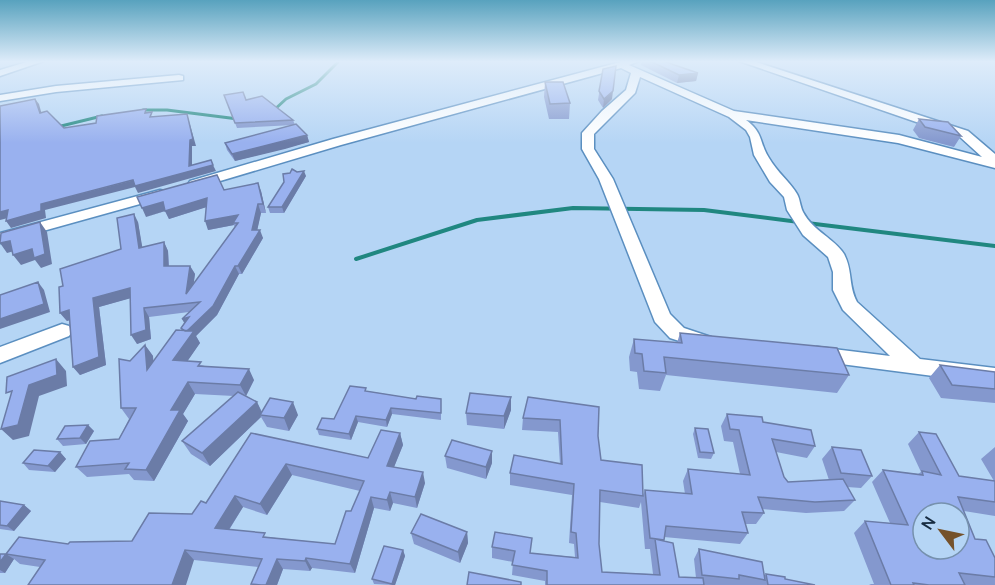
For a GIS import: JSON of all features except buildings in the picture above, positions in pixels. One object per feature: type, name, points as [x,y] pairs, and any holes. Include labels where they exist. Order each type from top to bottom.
[{"type":"street","points":[[0,99],[54,88]]},
{"type":"street","points":[[0,238],[337,142],[538,88]]},
{"type":"street","points":[[630,88],[631,91],[588,133],[588,149],[606,179],[662,317],[677,333],[698,341],[721,344]]},
{"type":"street","points":[[675,88],[731,114],[750,128],[756,137],[760,155],[775,179],[790,196],[794,210],[809,232],[836,255],[842,272],[842,290],[850,306],[914,366]]},
{"type":"street","points":[[826,88],[964,134],[995,163]]},
{"type":"street","points":[[731,114],[889,137],[995,163]]},
{"type":"street","points":[[0,355],[62,332]]},
{"type":"street","points":[[800,353],[995,376]]},
{"type":"waterway","points":[[274,110],[286,99],[307,88]]},
{"type":"waterway","points":[[143,110],[167,110],[238,119]]},
{"type":"waterway","points":[[57,127],[102,116]]},
{"type":"waterway","points":[[356,259],[477,220],[573,208],[704,210],[799,222]]},
{"type":"waterway","points":[[807,223],[995,246]]}]
